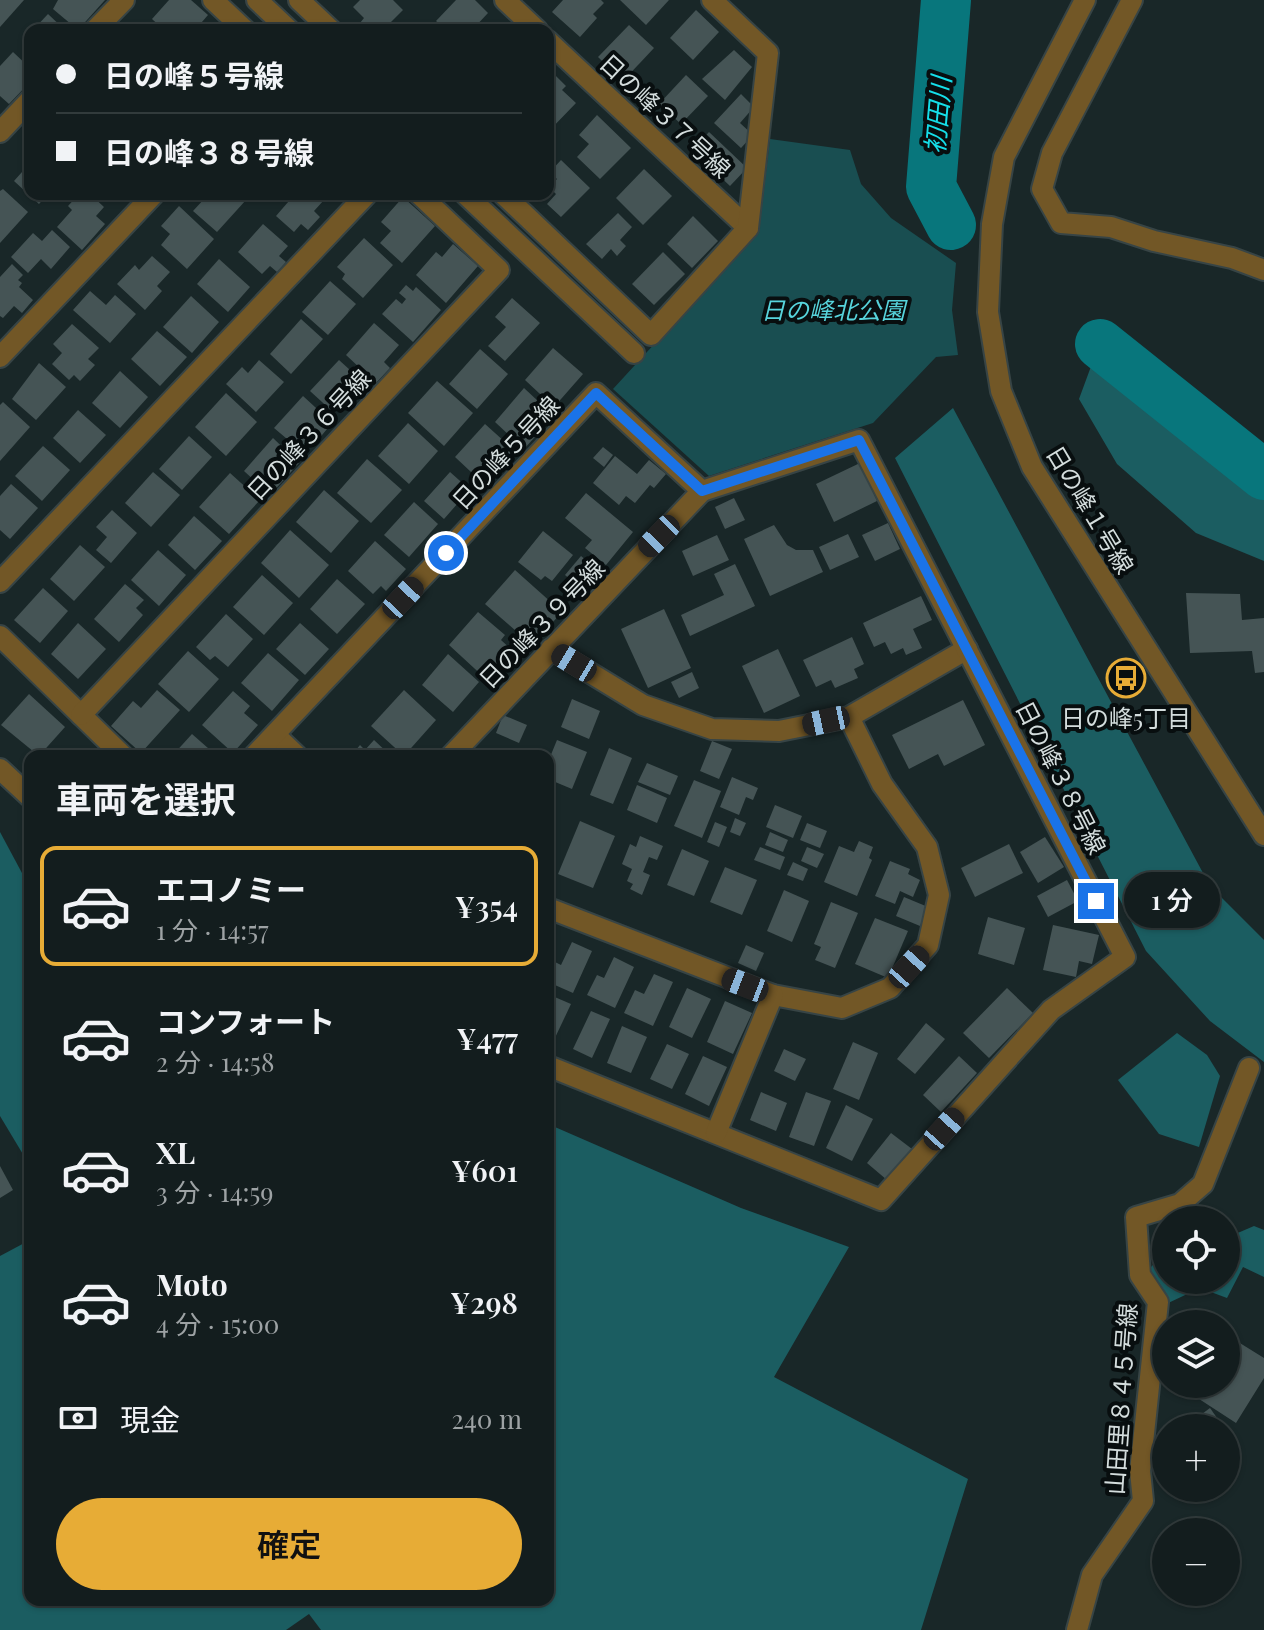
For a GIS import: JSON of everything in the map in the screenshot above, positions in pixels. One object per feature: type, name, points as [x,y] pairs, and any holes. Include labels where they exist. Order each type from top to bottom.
[{"type":"street","points":[[101,24],[124,0]]},
{"type":"street","points":[[213,0],[239,24]]},
{"type":"street","points":[[257,0],[283,24]]},
{"type":"street","points":[[299,0],[325,24]]},
{"type":"street","points":[[505,0],[531,24]]},
{"type":"street","points":[[509,200],[651,335],[748,228],[768,53],[712,0]]},
{"type":"street","name":"日の峰１号線","points":[[1085,0],[1004,157],[992,224],[988,312],[1001,391],[1032,467],[1264,835]]},
{"type":"street","points":[[1132,0],[1052,153],[1042,189],[1061,223],[1111,227],[1154,241],[1232,258],[1264,270]]},
{"type":"street","name":"日の峰３７号線","points":[[554,47],[748,228]]},
{"type":"street","points":[[0,132],[24,106]]},
{"type":"street","points":[[0,357],[148,200]]},
{"type":"street","points":[[0,582],[361,200]]},
{"type":"street","name":"日の峰３６号線","points":[[81,715],[499,270],[425,200]]},
{"type":"street","points":[[471,200],[634,353]]},
{"type":"street","name":"日の峰５号線","points":[[260,750],[596,393],[702,491]]},
{"type":"street","name":"日の峰３８号線","points":[[554,1068],[881,1200],[1051,1010],[1125,957],[859,440],[702,491]]},
{"type":"street","name":"日の峰３９号線","points":[[457,750],[702,491]]},
{"type":"street","points":[[0,636],[117,750]]},
{"type":"street","points":[[551,649],[643,705],[712,729],[779,731],[849,717],[967,649]]},
{"type":"street","points":[[554,910],[773,995],[842,1008],[890,988],[928,945],[939,895],[927,847],[882,784],[849,717]]},
{"type":"street","points":[[275,735],[291,750]]},
{"type":"street","points":[[0,769],[24,791]]},
{"type":"street","points":[[716,1133],[773,995]]},
{"type":"street","name":"山田里８４５号線","points":[[1077,1630],[1092,1575],[1143,1501],[1140,1471],[1158,1302],[1140,1275],[1136,1217],[1180,1204],[1203,1184],[1249,1068]]},
{"type":"green space","name":"日の峰北公園","points":[[770,139],[850,150],[861,184],[891,218],[956,263],[952,310],[958,355],[936,357],[873,423],[709,476],[613,389],[759,230]]},
{"type":"shaded area","points":[[1093,361],[1246,481],[1264,489],[1264,561],[1196,533],[1117,464],[1079,399]]},
{"type":"shaded area","points":[[953,408],[1210,886],[1264,940],[1264,1062],[1210,1021],[1146,951],[895,458]]},
{"type":"shaded area","points":[[0,832],[24,877],[24,1156],[0,1116]]},
{"type":"shaded area","points":[[1177,1033],[1207,1055],[1220,1076],[1199,1147],[1159,1134],[1118,1080]]},
{"type":"shaded area","points":[[554,1127],[741,1208],[849,1247],[774,1377],[968,1479],[921,1630],[321,1630],[309,1614],[286,1630],[0,1630],[0,1256],[24,1243],[24,1606],[554,1606]]},
{"type":"shaded area","points":[[1254,1226],[1264,1230],[1264,1277],[1243,1267],[1240,1273],[1240,1232]]},
{"type":"shaded area","points":[[1152,1266],[1152,1287],[1144,1275]]},
{"type":"shaded area","points":[[1157,1294],[1187,1294],[1164,1305]]},
{"type":"building","points":[[0,0],[24,0],[0,27]]},
{"type":"building","points":[[58,0],[105,0],[83,24],[71,24],[53,9]]},
{"type":"building","points":[[169,0],[191,0],[208,15],[200,24],[157,24],[152,19]]},
{"type":"building","points":[[360,0],[393,0],[403,10],[389,24],[361,24],[364,18],[353,7]]},
{"type":"building","points":[[456,0],[475,0],[488,13],[478,24],[439,24],[436,21]]},
{"type":"building","points":[[563,0],[601,0],[604,3],[593,14],[597,18],[580,37],[552,12]]},
{"type":"building","points":[[620,0],[669,0],[646,25]]},
{"type":"building","points":[[696,10],[719,32],[693,60],[670,38]]},
{"type":"building","points":[[48,14],[59,24],[39,24]]},
{"type":"building","points":[[629,25],[654,48],[623,81],[598,57]]},
{"type":"building","points":[[734,50],[752,67],[725,100],[702,79]]},
{"type":"building","points":[[13,52],[24,62],[24,88],[9,104],[0,96],[0,66]]},
{"type":"building","points":[[686,75],[708,96],[681,124],[659,104]]},
{"type":"building","points":[[554,76],[566,86],[562,90],[576,103],[554,126]]},
{"type":"building","points":[[741,94],[754,107],[740,123],[753,135],[741,148],[714,123]]},
{"type":"building","points":[[597,115],[631,148],[600,179],[577,157],[589,144],[579,135]]},
{"type":"building","points":[[709,132],[747,168],[730,186],[692,150]]},
{"type":"building","points":[[561,160],[590,188],[561,217],[547,204],[554,200],[556,194],[554,168]]},
{"type":"building","points":[[644,169],[672,196],[643,225],[616,198]]},
{"type":"building","points":[[24,170],[24,190],[14,181]]},
{"type":"building","points":[[3,189],[28,212],[0,243],[0,191]]},
{"type":"building","points":[[74,200],[96,200],[104,207],[96,216],[105,224],[82,250],[57,227],[72,210],[68,206]]},
{"type":"building","points":[[203,200],[246,200],[217,232],[193,211]]},
{"type":"building","points":[[290,200],[324,200],[314,211],[320,217],[308,230],[301,224],[294,232],[276,216]]},
{"type":"building","points":[[400,200],[406,200],[435,226],[402,263],[380,243],[391,231],[381,222]]},
{"type":"building","points":[[179,206],[214,239],[187,269],[161,245],[170,234],[161,226]]},
{"type":"building","points":[[618,213],[632,227],[620,240],[626,246],[617,256],[611,249],[602,259],[586,244]]},
{"type":"building","points":[[693,216],[718,241],[692,268],[667,244]]},
{"type":"building","points":[[263,224],[288,246],[279,256],[286,262],[277,272],[270,266],[262,274],[238,252]]},
{"type":"building","points":[[52,230],[70,247],[51,269],[41,259],[28,273],[11,257],[33,233],[42,241]]},
{"type":"building","points":[[364,238],[393,265],[363,298],[342,279],[345,274],[337,267]]},
{"type":"building","points":[[453,244],[478,266],[446,303],[416,275],[436,252],[442,257]]},
{"type":"building","points":[[663,252],[685,274],[654,305],[632,284]]},
{"type":"building","points":[[152,256],[170,272],[157,286],[162,291],[145,310],[117,284],[135,265],[139,270]]},
{"type":"building","points":[[219,259],[250,287],[228,312],[197,284]]},
{"type":"building","points":[[12,264],[23,275],[18,280],[22,283],[19,287],[33,300],[22,313],[14,306],[3,318],[0,316],[0,277]]},
{"type":"building","points":[[330,281],[356,304],[328,335],[302,312]]},
{"type":"building","points":[[406,285],[413,291],[416,287],[441,310],[413,342],[382,314],[396,299],[402,304],[406,299],[399,293]]},
{"type":"building","points":[[90,291],[106,305],[115,295],[136,314],[110,343],[73,310]]},
{"type":"building","points":[[191,296],[219,322],[192,353],[163,327]]},
{"type":"building","points":[[512,298],[540,323],[505,361],[488,346],[506,327],[495,317]]},
{"type":"building","points":[[301,319],[323,339],[291,374],[270,354]]},
{"type":"building","points":[[374,323],[399,345],[384,362],[390,368],[376,383],[346,355]]},
{"type":"building","points":[[72,324],[99,348],[88,359],[95,365],[80,381],[74,375],[69,380],[52,364],[62,353],[53,344]]},
{"type":"building","points":[[157,331],[187,357],[160,386],[131,359]]},
{"type":"building","points":[[553,348],[583,374],[554,407],[525,380]]},
{"type":"building","points":[[480,349],[508,374],[477,409],[449,384]]},
{"type":"building","points":[[259,360],[284,382],[256,412],[226,384],[242,367],[248,373]]},
{"type":"building","points":[[339,360],[362,381],[334,413],[310,391]]},
{"type":"building","points":[[39,363],[66,387],[36,420],[12,399]]},
{"type":"building","points":[[120,371],[148,397],[120,428],[92,403]]},
{"type":"building","points":[[437,381],[473,413],[444,446],[408,413]]},
{"type":"building","points":[[524,388],[554,416],[524,449],[495,422]]},
{"type":"building","points":[[226,393],[257,422],[226,456],[195,427]]},
{"type":"building","points":[[303,396],[327,418],[322,424],[327,429],[313,446],[307,440],[299,449],[274,428]]},
{"type":"building","points":[[3,402],[30,427],[0,461],[0,405]]},
{"type":"building","points":[[78,410],[106,435],[80,463],[53,438]]},
{"type":"building","points":[[408,423],[438,451],[409,484],[378,456]]},
{"type":"building","points":[[485,424],[516,452],[486,486],[455,457]]},
{"type":"building","points":[[189,436],[212,457],[182,490],[159,469]]},
{"type":"building","points":[[273,438],[299,463],[270,495],[244,471]]},
{"type":"building","points":[[43,446],[70,470],[42,501],[15,476]]},
{"type":"building","points":[[603,447],[613,455],[604,467],[593,458]]},
{"type":"building","points":[[615,456],[637,474],[649,460],[666,474],[654,488],[650,485],[635,503],[626,496],[619,505],[593,483]]},
{"type":"building","points":[[367,459],[402,490],[371,523],[337,493]]},
{"type":"building","points":[[860,463],[877,501],[834,522],[816,484]]},
{"type":"building","points":[[153,472],[180,495],[151,527],[125,503]]},
{"type":"building","points":[[450,472],[477,496],[465,509],[458,503],[444,519],[424,501]]},
{"type":"building","points":[[230,473],[260,500],[229,534],[199,507]]},
{"type":"building","points":[[11,484],[38,508],[10,539],[0,530],[0,496]]},
{"type":"building","points":[[324,490],[359,521],[331,553],[296,522]]},
{"type":"building","points":[[586,493],[633,532],[606,565],[585,548],[592,540],[565,518]]},
{"type":"building","points":[[734,498],[745,520],[725,529],[715,507]]},
{"type":"building","points":[[414,502],[438,524],[409,557],[384,535]]},
{"type":"building","points":[[112,510],[137,533],[111,563],[96,550],[107,537],[96,527]]},
{"type":"building","points":[[194,516],[222,541],[195,570],[168,545]]},
{"type":"building","points":[[888,523],[900,549],[875,561],[862,535]]},
{"type":"building","points":[[774,525],[787,545],[796,550],[813,550],[823,572],[770,596],[744,539]]},
{"type":"building","points":[[290,530],[329,565],[299,598],[261,563]]},
{"type":"building","points":[[543,531],[573,555],[552,581],[545,576],[541,580],[518,562]]},
{"type":"building","points":[[848,534],[859,557],[830,570],[819,547]]},
{"type":"building","points":[[717,535],[729,560],[693,576],[682,551]]},
{"type":"building","points":[[375,541],[406,569],[386,591],[381,586],[373,594],[348,571]]},
{"type":"building","points":[[80,545],[105,567],[74,601],[50,579]]},
{"type":"building","points":[[158,550],[186,575],[159,606],[131,580]]},
{"type":"building","points":[[581,556],[594,567],[579,587],[565,575]]},
{"type":"building","points":[[735,564],[755,606],[690,636],[681,615],[724,595],[714,574]]},
{"type":"building","points":[[515,570],[562,612],[532,645],[485,604]]},
{"type":"building","points":[[262,575],[293,603],[264,635],[233,607]]},
{"type":"building","points":[[337,579],[365,604],[337,634],[310,609]]},
{"type":"building","points":[[125,584],[144,600],[136,608],[143,615],[119,642],[94,619]]},
{"type":"building","points":[[43,588],[68,611],[40,643],[14,620]]},
{"type":"building","points":[[1186,593],[1240,594],[1242,620],[1264,618],[1264,672],[1255,673],[1252,651],[1190,653]]},
{"type":"building","points":[[921,596],[932,620],[913,629],[922,648],[906,655],[903,648],[891,654],[885,642],[874,647],[863,623]]},
{"type":"building","points":[[664,609],[691,668],[648,688],[621,629]]},
{"type":"building","points":[[478,612],[505,635],[501,640],[513,651],[487,680],[449,645]]},
{"type":"building","points":[[226,614],[253,639],[228,667],[215,656],[210,660],[196,647]]},
{"type":"building","points":[[78,623],[106,649],[78,679],[51,654]]},
{"type":"building","points":[[300,623],[329,649],[305,675],[276,649]]},
{"type":"building","points":[[852,637],[864,664],[854,669],[858,678],[835,688],[831,680],[816,687],[803,660]]},
{"type":"building","points":[[778,649],[800,696],[764,713],[742,666]]},
{"type":"building","points":[[188,651],[219,679],[189,712],[158,684]]},
{"type":"building","points":[[268,653],[299,680],[272,711],[241,683]]},
{"type":"building","points":[[448,654],[479,682],[453,712],[422,685]]},
{"type":"building","points":[[692,672],[699,688],[679,698],[671,682]]},
{"type":"building","points":[[157,690],[180,710],[144,750],[138,750],[111,726],[133,701],[141,708]]},
{"type":"building","points":[[404,690],[436,720],[409,750],[397,750],[371,726]]},
{"type":"building","points":[[233,691],[250,706],[244,713],[258,725],[236,750],[230,750],[202,725]]},
{"type":"building","points":[[29,694],[65,727],[44,750],[32,750],[1,725]]},
{"type":"building","points":[[572,699],[600,711],[589,739],[561,727]]},
{"type":"building","points":[[963,700],[985,745],[944,766],[938,754],[909,769],[892,735]]},
{"type":"building","points":[[503,715],[527,725],[519,743],[496,733]]},
{"type":"building","points":[[192,734],[210,750],[177,750]]},
{"type":"building","points":[[374,740],[385,750],[365,750]]},
{"type":"building","points":[[557,740],[587,752],[572,789],[554,782],[553,750]]},
{"type":"building","points":[[712,741],[732,749],[719,779],[700,771]]},
{"type":"building","points":[[609,748],[632,758],[613,804],[590,795]]},
{"type":"building","points":[[647,763],[678,776],[670,795],[638,782]]},
{"type":"building","points":[[732,777],[758,788],[753,800],[746,797],[739,815],[720,807]]},
{"type":"building","points":[[694,780],[721,791],[702,838],[674,826]]},
{"type":"building","points":[[637,785],[667,798],[657,823],[627,810]]},
{"type":"building","points":[[775,805],[802,816],[793,838],[766,827]]},
{"type":"building","points":[[735,818],[746,823],[740,836],[730,832]]},
{"type":"building","points":[[580,821],[615,836],[593,888],[558,874]]},
{"type":"building","points":[[715,822],[727,827],[719,847],[707,842]]},
{"type":"building","points":[[807,823],[827,831],[820,848],[800,840]]},
{"type":"building","points":[[770,832],[788,840],[783,852],[765,845]]},
{"type":"building","points":[[640,836],[663,846],[657,860],[649,857],[643,872],[650,875],[642,895],[630,889],[633,884],[627,881],[632,869],[622,864],[630,844],[636,847]]},
{"type":"building","points":[[1045,837],[1064,867],[1038,883],[1020,852]]},
{"type":"building","points":[[859,841],[873,847],[869,858],[872,860],[857,896],[824,882],[839,846],[854,852]]},
{"type":"building","points":[[1009,844],[1023,873],[975,897],[961,868]]},
{"type":"building","points":[[760,847],[785,857],[780,870],[754,860]]},
{"type":"building","points":[[807,847],[824,854],[817,868],[801,861]]},
{"type":"building","points":[[682,849],[709,861],[694,896],[667,885]]},
{"type":"building","points":[[890,861],[910,869],[908,874],[920,880],[913,897],[900,891],[895,904],[875,896]]},
{"type":"building","points":[[793,862],[808,869],[803,881],[787,875]]},
{"type":"building","points":[[725,867],[757,880],[742,915],[710,902]]},
{"type":"building","points":[[1067,880],[1078,901],[1048,917],[1037,896]]},
{"type":"building","points":[[784,890],[809,901],[792,942],[767,931]]},
{"type":"building","points":[[904,897],[928,907],[920,926],[896,916]]},
{"type":"building","points":[[831,902],[858,913],[835,968],[815,960],[821,947],[814,944]]},
{"type":"building","points":[[988,917],[1025,928],[1014,965],[978,954]]},
{"type":"building","points":[[875,918],[908,931],[888,978],[855,964]]},
{"type":"building","points":[[1053,925],[1099,935],[1092,964],[1079,961],[1076,977],[1043,970]]},
{"type":"building","points":[[572,942],[592,951],[573,993],[554,985],[555,962],[561,965]]},
{"type":"building","points":[[746,945],[764,953],[756,971],[738,963]]},
{"type":"building","points":[[614,957],[634,967],[615,1008],[587,995],[597,975],[604,978]]},
{"type":"building","points":[[654,974],[673,982],[653,1026],[624,1013],[635,990],[644,994]]},
{"type":"building","points":[[687,988],[711,999],[692,1038],[669,1027]]},
{"type":"building","points":[[1007,988],[1033,1013],[989,1058],[963,1033]]},
{"type":"building","points":[[554,997],[571,1004],[554,1040]]},
{"type":"building","points":[[725,1001],[752,1013],[733,1054],[707,1042]]},
{"type":"building","points":[[591,1011],[610,1019],[592,1058],[573,1049]]},
{"type":"building","points":[[926,1023],[945,1039],[915,1074],[897,1059]]},
{"type":"building","points":[[622,1026],[647,1037],[631,1073],[607,1063]]},
{"type":"building","points":[[853,1042],[878,1053],[859,1100],[833,1089]]},
{"type":"building","points":[[667,1044],[689,1054],[672,1089],[650,1079]]},
{"type":"building","points":[[784,1049],[806,1059],[795,1081],[774,1071]]},
{"type":"building","points":[[703,1056],[727,1067],[709,1106],[685,1094]]},
{"type":"building","points":[[959,1056],[977,1073],[941,1112],[923,1095]]},
{"type":"building","points":[[761,1092],[787,1103],[776,1131],[750,1120]]},
{"type":"building","points":[[806,1092],[831,1101],[814,1146],[789,1137]]},
{"type":"building","points":[[846,1105],[873,1119],[852,1161],[826,1148]]},
{"type":"building","points":[[891,1133],[912,1149],[887,1180],[867,1163]]},
{"type":"building","points":[[0,1166],[13,1190],[0,1198]]},
{"type":"building","points":[[1240,1343],[1264,1358],[1264,1378],[1240,1417],[1240,1414],[1222,1414],[1198,1398],[1240,1398]]},
{"type":"waterway","name":"初田川","points":[[946,0],[931,187],[951,225]]},
{"type":"waterway","name":"初田川","points":[[1100,344],[1264,475]]},
{"type":"place","name":"日の峰5丁目","points":[[1126,678]]},
{"type":"route","points":[[446,553],[596,393],[702,491],[859,440],[1096,901]]}]
